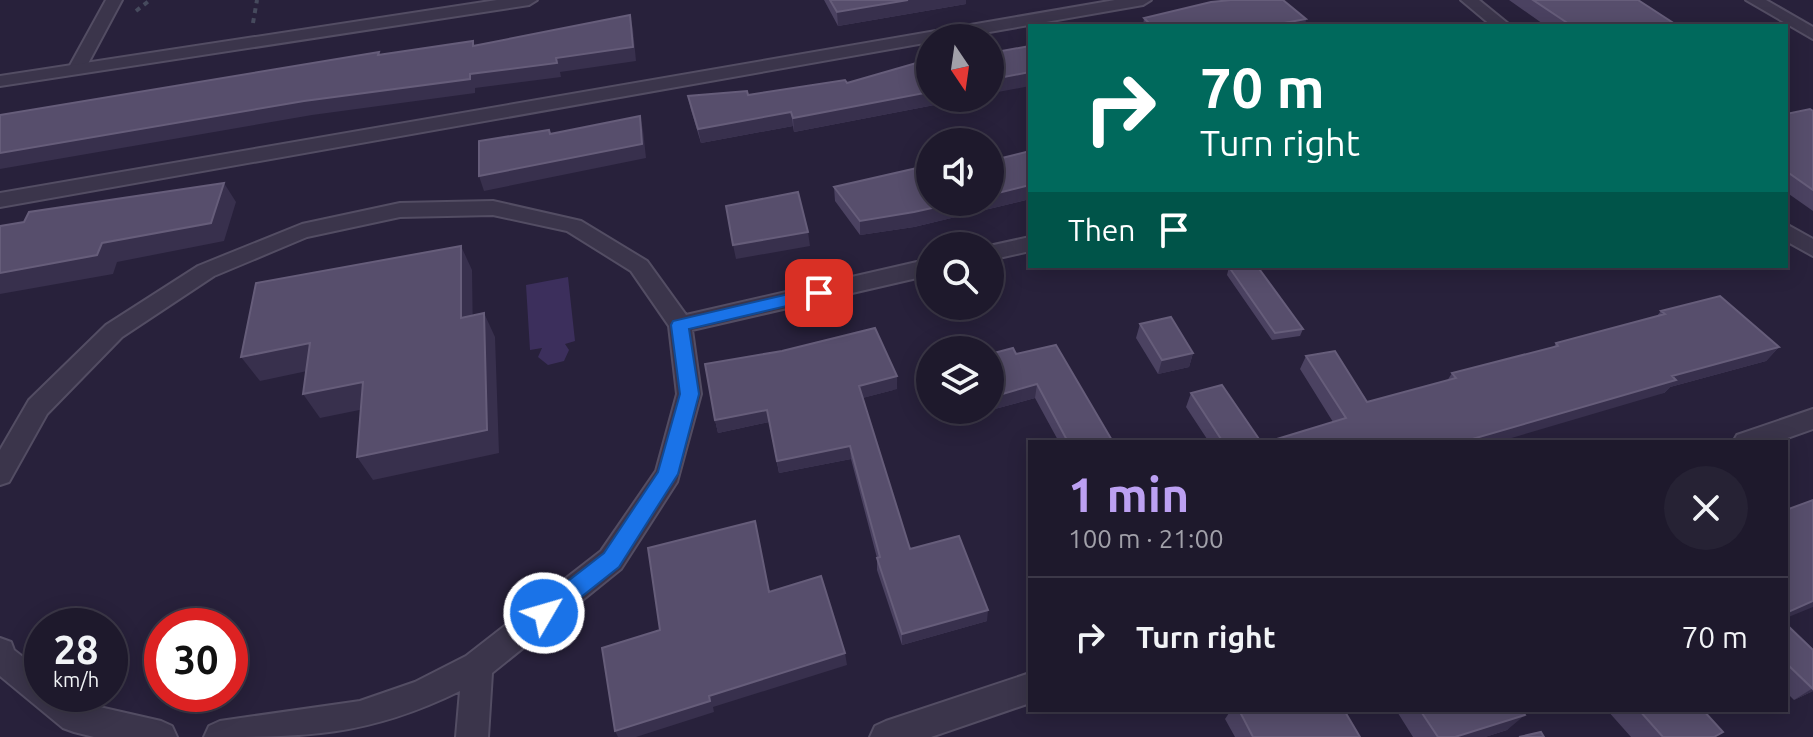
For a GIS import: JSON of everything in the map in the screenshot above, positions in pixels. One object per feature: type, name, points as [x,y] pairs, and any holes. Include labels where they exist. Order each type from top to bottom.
[{"type":"street","points":[[77,69],[114,0]]},
{"type":"street","points":[[0,81],[529,0]]},
{"type":"street","points":[[0,200],[1143,0]]},
{"type":"street","points":[[1469,0],[1500,24]]},
{"type":"street","points":[[1754,0],[1813,34]]},
{"type":"street","points":[[0,474],[38,407],[114,331],[206,271],[302,231],[351,218],[400,210],[493,208],[574,226],[639,266],[680,325],[689,394],[668,474],[611,560],[477,666],[363,727],[220,737]]},
{"type":"street","points":[[1788,232],[1813,249]]},
{"type":"street","points":[[1004,250],[1028,244]]},
{"type":"street","points":[[680,325],[916,270]]},
{"type":"street","points":[[1752,440],[1813,419]]},
{"type":"street","points":[[0,652],[2,659],[24,676]]},
{"type":"street","points":[[472,737],[477,666]]},
{"type":"street","points":[[886,737],[1028,689]]},
{"type":"street","points":[[68,712],[74,717],[161,737]]},
{"type":"shaded area","points":[[568,277],[575,341],[565,344],[569,350],[564,361],[548,365],[538,357],[542,348],[530,350],[526,285]]},
{"type":"building","points":[[830,0],[908,0],[837,12]]},
{"type":"building","points":[[1283,0],[1306,19],[1279,24],[1150,24],[1144,18],[1211,2]]},
{"type":"building","points":[[1533,0],[1638,0],[1675,24],[1569,24]]},
{"type":"building","points":[[630,15],[633,47],[556,58],[557,63],[470,74],[470,79],[304,101],[0,153],[0,115],[379,52],[378,55],[473,41],[473,46]]},
{"type":"building","points":[[1028,46],[1028,72],[1004,77],[1004,51]]},
{"type":"building","points":[[916,63],[916,95],[793,118],[791,112],[698,129],[688,96],[747,91],[748,95],[845,80],[847,83]]},
{"type":"building","points":[[1813,111],[1813,190],[1788,172],[1788,114]]},
{"type":"building","points":[[640,116],[642,144],[479,176],[479,141],[549,130],[550,134]]},
{"type":"building","points":[[1028,152],[1028,186],[1004,192],[1004,158]]},
{"type":"building","points":[[916,168],[916,212],[860,221],[834,187]]},
{"type":"building","points":[[224,183],[211,223],[102,243],[97,255],[0,273],[0,226],[24,222],[29,212]]},
{"type":"building","points":[[798,192],[808,232],[733,245],[726,206]]},
{"type":"building","points":[[461,246],[461,318],[484,313],[487,430],[357,457],[363,382],[303,394],[310,343],[241,357],[256,283]]},
{"type":"building","points":[[1230,268],[1258,268],[1303,329],[1275,333]]},
{"type":"building","points":[[1720,296],[1779,347],[1672,376],[1676,380],[1469,440],[1274,440],[1346,418],[1306,356],[1335,351],[1367,402],[1456,378],[1452,373],[1665,314],[1661,311]]},
{"type":"building","points":[[1171,317],[1193,353],[1162,360],[1140,324]]},
{"type":"building","points":[[875,328],[897,376],[859,386],[910,549],[959,536],[988,610],[902,634],[877,558],[880,557],[850,446],[777,461],[767,410],[715,420],[705,364],[782,351]]},
{"type":"building","points":[[1056,345],[1112,440],[1067,440],[1037,384],[1004,394],[1004,350],[1013,348],[1016,354]]},
{"type":"building","points":[[1222,385],[1260,440],[1222,440],[1191,393]]},
{"type":"building","points":[[1813,500],[1813,601],[1788,612],[1788,509]]},
{"type":"building","points":[[755,521],[769,592],[821,576],[845,653],[709,696],[710,701],[615,731],[602,648],[660,630],[648,548]]},
{"type":"building","points":[[1788,626],[1813,650],[1813,689],[1788,665]]},
{"type":"building","points":[[1240,712],[1345,712],[1360,737],[1253,737]]},
{"type":"building","points":[[1421,712],[1523,712],[1525,715],[1455,737],[1438,737]]},
{"type":"building","points":[[1641,712],[1705,712],[1723,732],[1714,737],[1663,737]]},
{"type":"building","points":[[1541,732],[1544,737],[1519,737]]},
{"type":"route","points":[[544,613],[611,560],[668,474],[689,394],[680,325],[819,293]]}]
